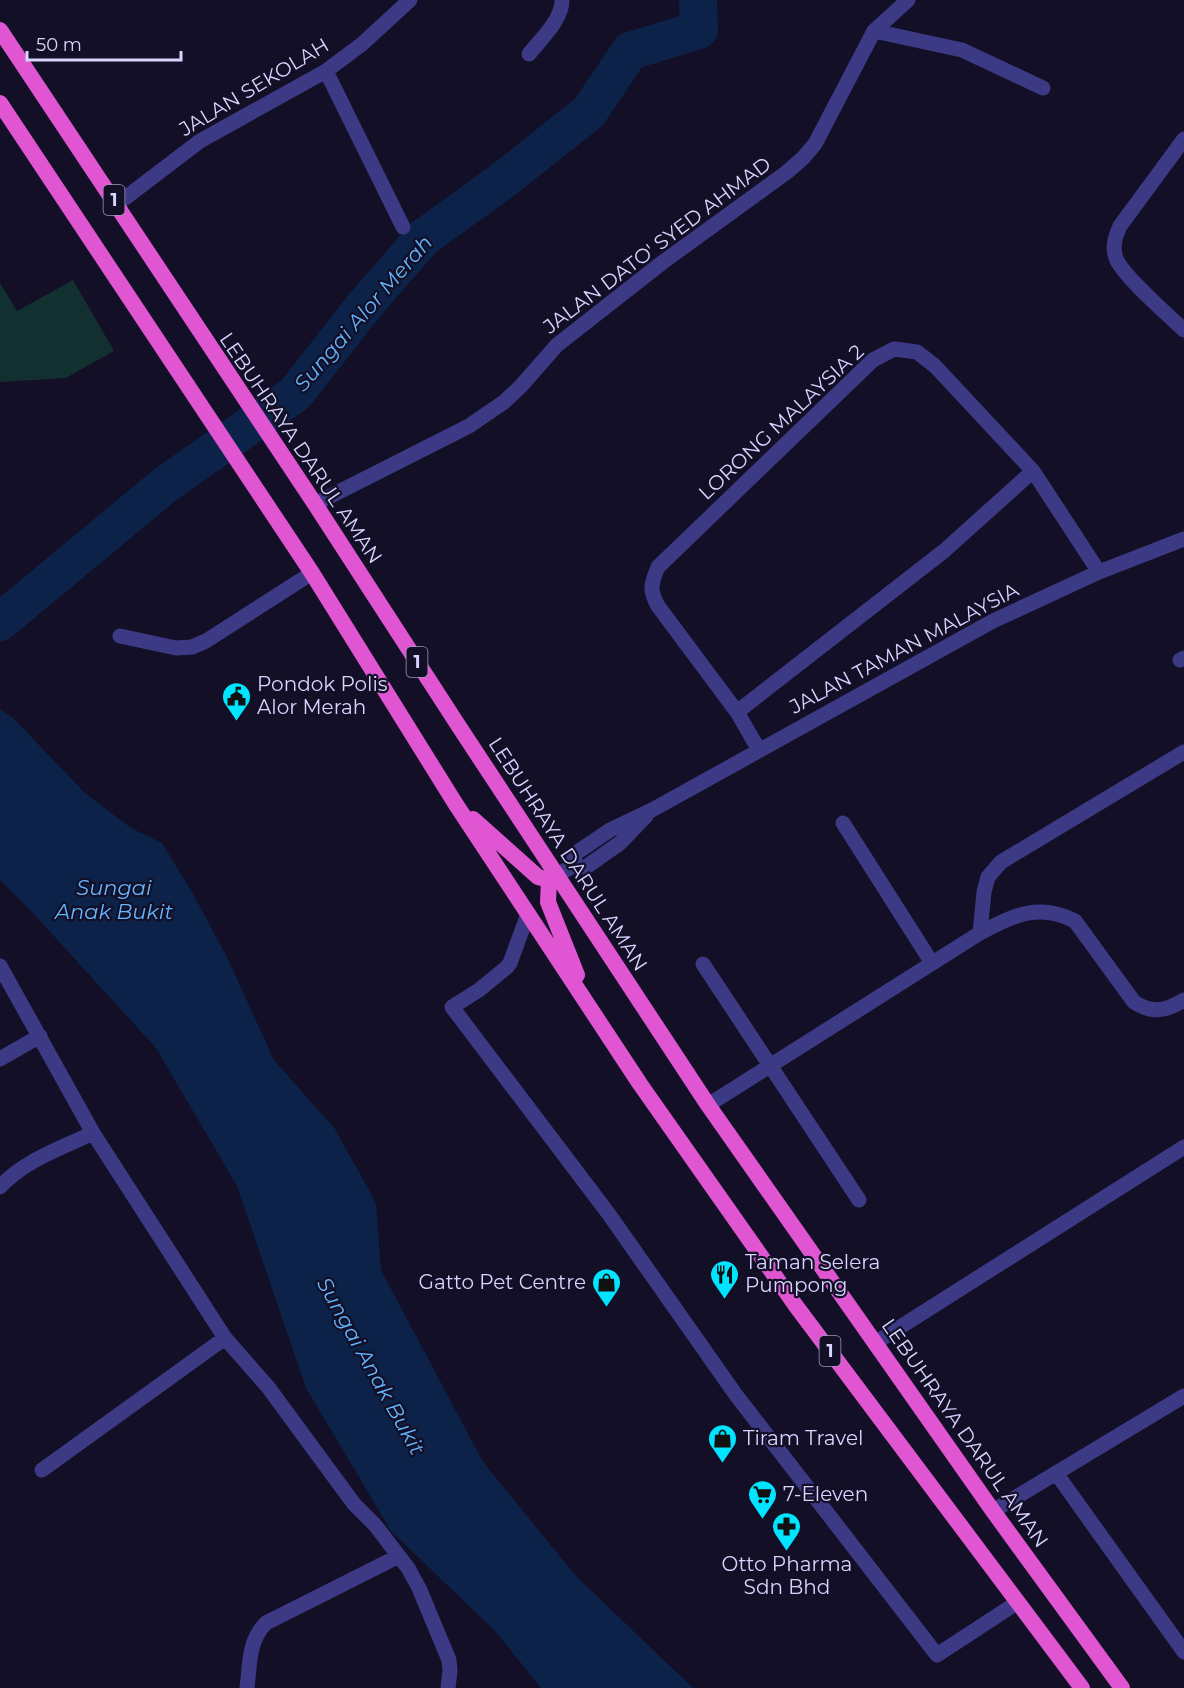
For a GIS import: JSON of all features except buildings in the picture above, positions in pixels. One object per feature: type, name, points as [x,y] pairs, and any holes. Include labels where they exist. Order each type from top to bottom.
[{"type":"highway","name":"LEBUHRAYA DARUL AMAN","points":[[0,30],[559,874],[708,1105],[993,1511],[1122,1688]]},
{"type":"highway","name":"1","points":[[0,103],[312,573],[455,803],[640,1084],[796,1306],[1082,1688]]},
{"type":"highway","points":[[455,803],[538,877],[559,874],[548,902],[589,1005]]},
{"type":"street","name":"JALAN SEKOLAH","points":[[116,204],[200,141],[326,71],[362,44],[410,0]]},
{"type":"street","points":[[529,54],[557,19],[561,11],[562,0]]},
{"type":"street","name":"JALAN DATO' SYED AHMAD","points":[[315,504],[469,426],[504,402],[557,345],[663,262],[787,172],[815,144],[874,31],[908,0]]},
{"type":"street","points":[[874,31],[962,50],[1043,88]]},
{"type":"street","points":[[326,71],[403,227]]},
{"type":"street","points":[[1184,139],[1120,226],[1115,237],[1114,248],[1116,260],[1124,272],[1184,330]]},
{"type":"street","name":"LORONG MALAYSIA 2","points":[[759,750],[737,712],[652,597],[653,578],[658,567],[873,360],[894,349],[917,352],[935,366],[1033,471],[1099,572]]},
{"type":"street","points":[[737,712],[944,551],[1033,471]]},
{"type":"street","name":"JALAN TAMAN MALAYSIA","points":[[559,874],[576,853],[610,830],[652,810],[993,621],[1099,572],[1184,539]]},
{"type":"street","points":[[120,636],[176,648],[192,647],[206,641],[312,573]]},
{"type":"street","points":[[980,933],[984,892],[988,877],[1001,862],[1184,752]]},
{"type":"street","points":[[843,823],[932,963]]},
{"type":"street","points":[[708,1105],[980,933],[1014,916],[1027,913],[1061,914],[1075,921],[1134,1002],[1144,1008],[1158,1010],[1173,1007],[1184,1000]]},
{"type":"street","points":[[528,914],[507,967],[479,990],[452,1007],[608,1213],[736,1395],[937,1655],[1018,1602]]},
{"type":"street","points":[[702,964],[859,1200]]},
{"type":"street","points":[[0,966],[93,1133],[225,1338],[268,1386],[354,1504],[399,1556],[419,1588],[445,1650],[450,1671],[448,1688]]},
{"type":"street","points":[[0,1059],[40,1036]]},
{"type":"street","points":[[0,1187],[24,1166],[93,1133]]},
{"type":"street","points":[[875,1343],[1184,1147]]},
{"type":"street","points":[[42,1470],[225,1338]]},
{"type":"street","points":[[993,1511],[1184,1396]]},
{"type":"street","points":[[1056,1473],[1183,1649]]},
{"type":"street","points":[[247,1688],[252,1644],[258,1631],[266,1623],[399,1556]]},
{"type":"green space","points":[[73,280],[114,351],[66,378],[0,382],[0,283],[17,311]]},
{"type":"water","name":"Sungai Anak Bukit","points":[[0,709],[13,718],[85,793],[131,828],[162,843],[227,957],[274,1060],[335,1129],[376,1203],[381,1270],[483,1462],[576,1576],[693,1688],[541,1688],[496,1632],[391,1531],[306,1388],[237,1186],[156,1048],[0,880]]},
{"type":"waterway","name":"Sungai Alor Merah","points":[[0,622],[166,484],[295,394],[364,306],[423,238],[502,181],[589,112],[630,51],[699,30],[698,0]]},
{"type":"place","name":"Pondok Polis Alor Merah","points":[[236,722]]},
{"type":"place","name":"Taman Selera Pumpong","points":[[724,1300]]},
{"type":"place","name":"Gatto Pet Centre","points":[[607,1308]]},
{"type":"place","name":"Tiram Travel","points":[[722,1464]]},
{"type":"place","name":"7-Eleven","points":[[762,1520]]},
{"type":"place","name":"Otto Pharma Sdn Bhd","points":[[787,1552]]}]
